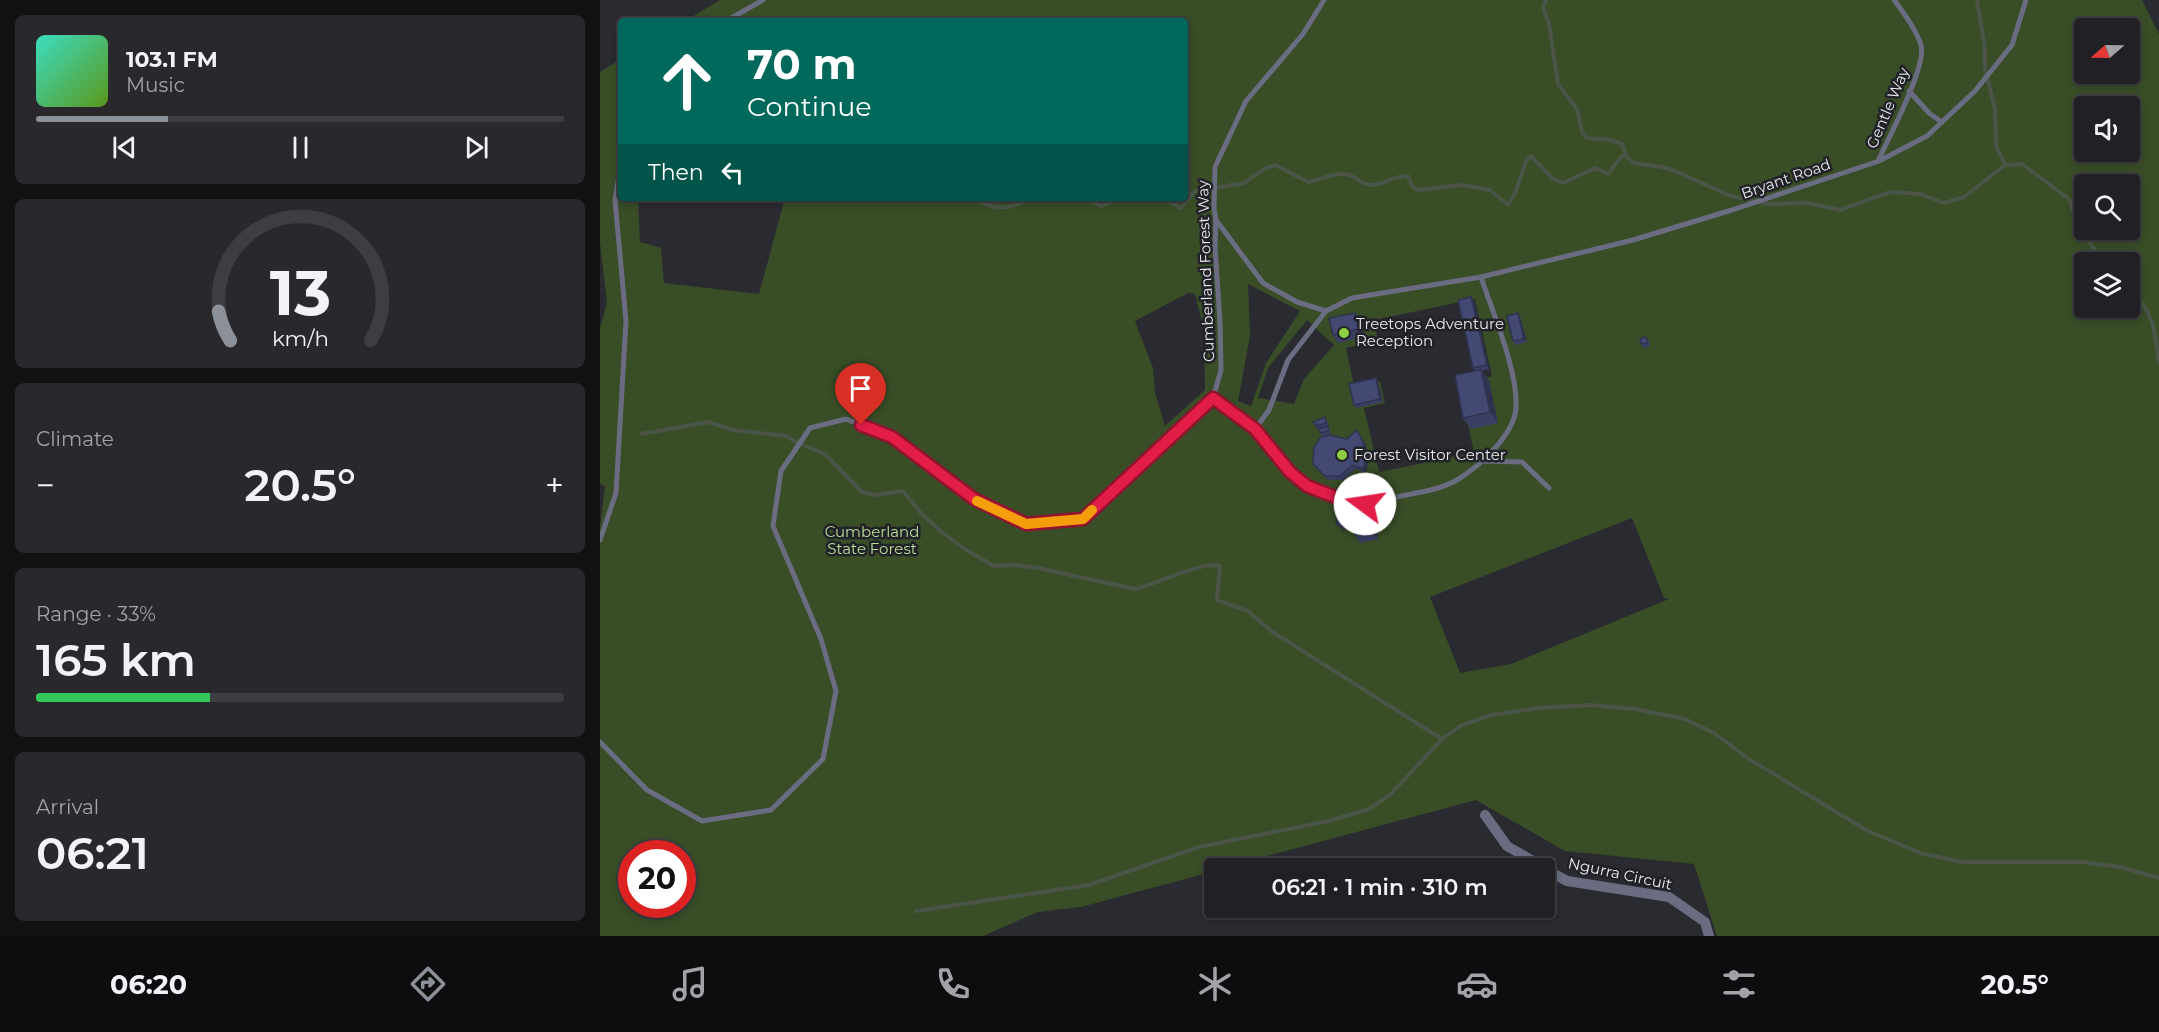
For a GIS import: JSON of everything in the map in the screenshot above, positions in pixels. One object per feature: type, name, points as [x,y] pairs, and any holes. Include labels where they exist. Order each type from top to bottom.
[{"type":"street","name":"Ngurra Circuit","points":[[1485,815],[1507,846],[1527,858]]},
{"type":"street","name":"Ngurra Circuit","points":[[1555,874],[1567,881],[1670,897],[1705,922],[1709,936]]},
{"type":"lane","points":[[731,18],[763,0]]},
{"type":"lane","name":"Cumberland Forest Way","points":[[1213,398],[1221,370],[1215,247],[1215,167],[1246,101],[1303,34],[1324,0]]},
{"type":"lane","name":"Gentle Way","points":[[1879,160],[1918,71],[1921,46],[1905,15],[1894,0]]},
{"type":"lane","name":"Bryant Road","points":[[1326,311],[1352,298],[1481,277],[1633,240],[1772,197],[1879,160],[1926,136],[1976,90],[2012,45],[2026,0]]},
{"type":"lane","points":[[1909,91],[1930,114],[1942,122]]},
{"type":"lane","points":[[600,540],[616,493],[626,321],[615,200],[618,182]]},
{"type":"lane","points":[[1216,220],[1263,283],[1298,302],[1326,311],[1288,360],[1269,410],[1255,429]]},
{"type":"lane","points":[[600,742],[647,790],[702,821],[771,810],[823,759],[836,691],[821,639],[773,526],[780,471],[810,428],[846,419],[892,437],[974,499],[1026,524],[1083,519],[1213,398],[1255,429],[1290,472],[1307,486],[1350,503],[1365,504],[1435,489],[1457,480],[1503,439],[1512,424],[1516,407],[1513,377],[1481,277]]},
{"type":"lane","points":[[1480,461],[1522,462],[1550,488]]},
{"type":"green space","name":"Cumberland State Forest","points":[[720,0],[2142,0],[2159,34],[2159,936],[1717,936],[1694,864],[1565,851],[1476,800],[1260,858],[1204,858],[1204,874],[1081,907],[1038,912],[983,936],[600,936],[600,528],[605,486],[600,484],[600,328],[607,303],[600,242],[600,72],[618,61],[618,201],[638,201],[640,242],[661,248],[664,283],[759,294],[784,201],[1188,201],[1188,18],[690,18]],"holes":[[[1248,284],[1300,311],[1266,363],[1251,406],[1238,401],[1250,336]],[[1188,293],[1195,294],[1204,329],[1205,390],[1165,426],[1155,393],[1153,368],[1135,321]],[[1475,299],[1492,376],[1460,384],[1474,453],[1379,472],[1364,408],[1385,403],[1380,381],[1354,386],[1346,348],[1378,341],[1374,320]],[[1307,320],[1334,345],[1304,379],[1294,404],[1258,398],[1268,368]],[[1366,446],[1369,458],[1366,472],[1355,469],[1343,480],[1328,480],[1316,467]],[[1632,518],[1664,598],[1669,599],[1511,664],[1460,673],[1430,597]]]},
{"type":"building","points":[[1471,297],[1487,365],[1473,368],[1458,300]]},
{"type":"building","points":[[1355,313],[1359,329],[1333,335],[1329,318]]},
{"type":"building","points":[[1518,313],[1524,339],[1513,341],[1507,316]]},
{"type":"building","points":[[1646,337],[1648,343],[1641,344],[1640,339]]},
{"type":"building","points":[[1481,370],[1490,412],[1463,418],[1455,375]]},
{"type":"building","points":[[1376,378],[1380,399],[1354,405],[1349,384]]},
{"type":"building","points":[[1325,417],[1326,423],[1316,426],[1313,422]]},
{"type":"building","points":[[1328,426],[1328,431],[1321,433],[1318,429]]},
{"type":"building","name":"Forest Visitor Center","points":[[1357,430],[1366,455],[1363,469],[1352,465],[1340,476],[1325,476],[1313,464],[1314,447],[1321,437],[1329,435],[1347,439]]},
{"type":"building","points":[[1362,512],[1363,516],[1369,515],[1372,532],[1355,535],[1351,514]]},
{"type":"building","points":[[1344,513],[1349,517],[1341,527],[1336,523]]},
{"type":"waterway","points":[[1546,0],[1543,7],[1549,24],[1558,84],[1577,109],[1582,132],[1587,138],[1611,140],[1622,144],[1626,155]]},
{"type":"waterway","points":[[1977,0],[1985,48],[1985,69],[1995,108],[1996,145],[2005,165]]},
{"type":"waterway","points":[[1188,200],[1195,191],[1244,183],[1264,169],[1275,165],[1308,182],[1345,174],[1371,185],[1408,176],[1412,186],[1417,190],[1462,185],[1490,190],[1508,205],[1515,193],[1527,159],[1531,156],[1553,179],[1563,183],[1595,168],[1608,174],[1621,157],[1626,155],[1633,163],[1663,167],[1728,195],[1768,204],[1808,203],[1840,210],[1890,192],[1920,194],[1944,203],[1964,197],[2005,165]]},
{"type":"waterway","points":[[2005,165],[2022,164],[2069,199],[2079,227],[2096,252]]},
{"type":"waterway","points":[[979,201],[995,207],[1009,207],[1025,201]]},
{"type":"waterway","points":[[1092,201],[1101,206],[1113,201]]},
{"type":"waterway","points":[[1168,201],[1181,208],[1187,201]]},
{"type":"waterway","points":[[2140,301],[2152,322],[2159,363]]},
{"type":"waterway","points":[[641,434],[709,422],[733,430],[786,436],[825,454],[862,492],[875,495],[903,491],[939,530],[966,550],[994,566],[1013,565],[1038,568],[1135,589],[1202,567],[1220,566],[1217,600],[1248,611],[1271,631],[1442,739]]},
{"type":"waterway","points":[[916,911],[1089,885],[1199,847],[1329,821],[1369,809],[1390,795],[1442,739],[1460,726],[1491,715],[1540,708],[1590,705],[1635,709],[1685,719],[1714,733],[1749,759],[1868,831],[1923,854],[1963,862],[2082,862],[2120,867],[2159,878]]},
{"type":"slow traffic","points":[[977,501],[1026,524],[1083,519],[1092,510]]},
{"type":"place","name":"Treetops Adventure Reception","points":[[1344,333]]},
{"type":"place","name":"Forest Visitor Center","points":[[1342,455]]},
{"type":"route","points":[[861,425],[892,437],[974,499],[1026,524],[1083,519],[1213,398],[1255,429],[1278,459],[1307,486],[1350,503],[1365,504]]}]
